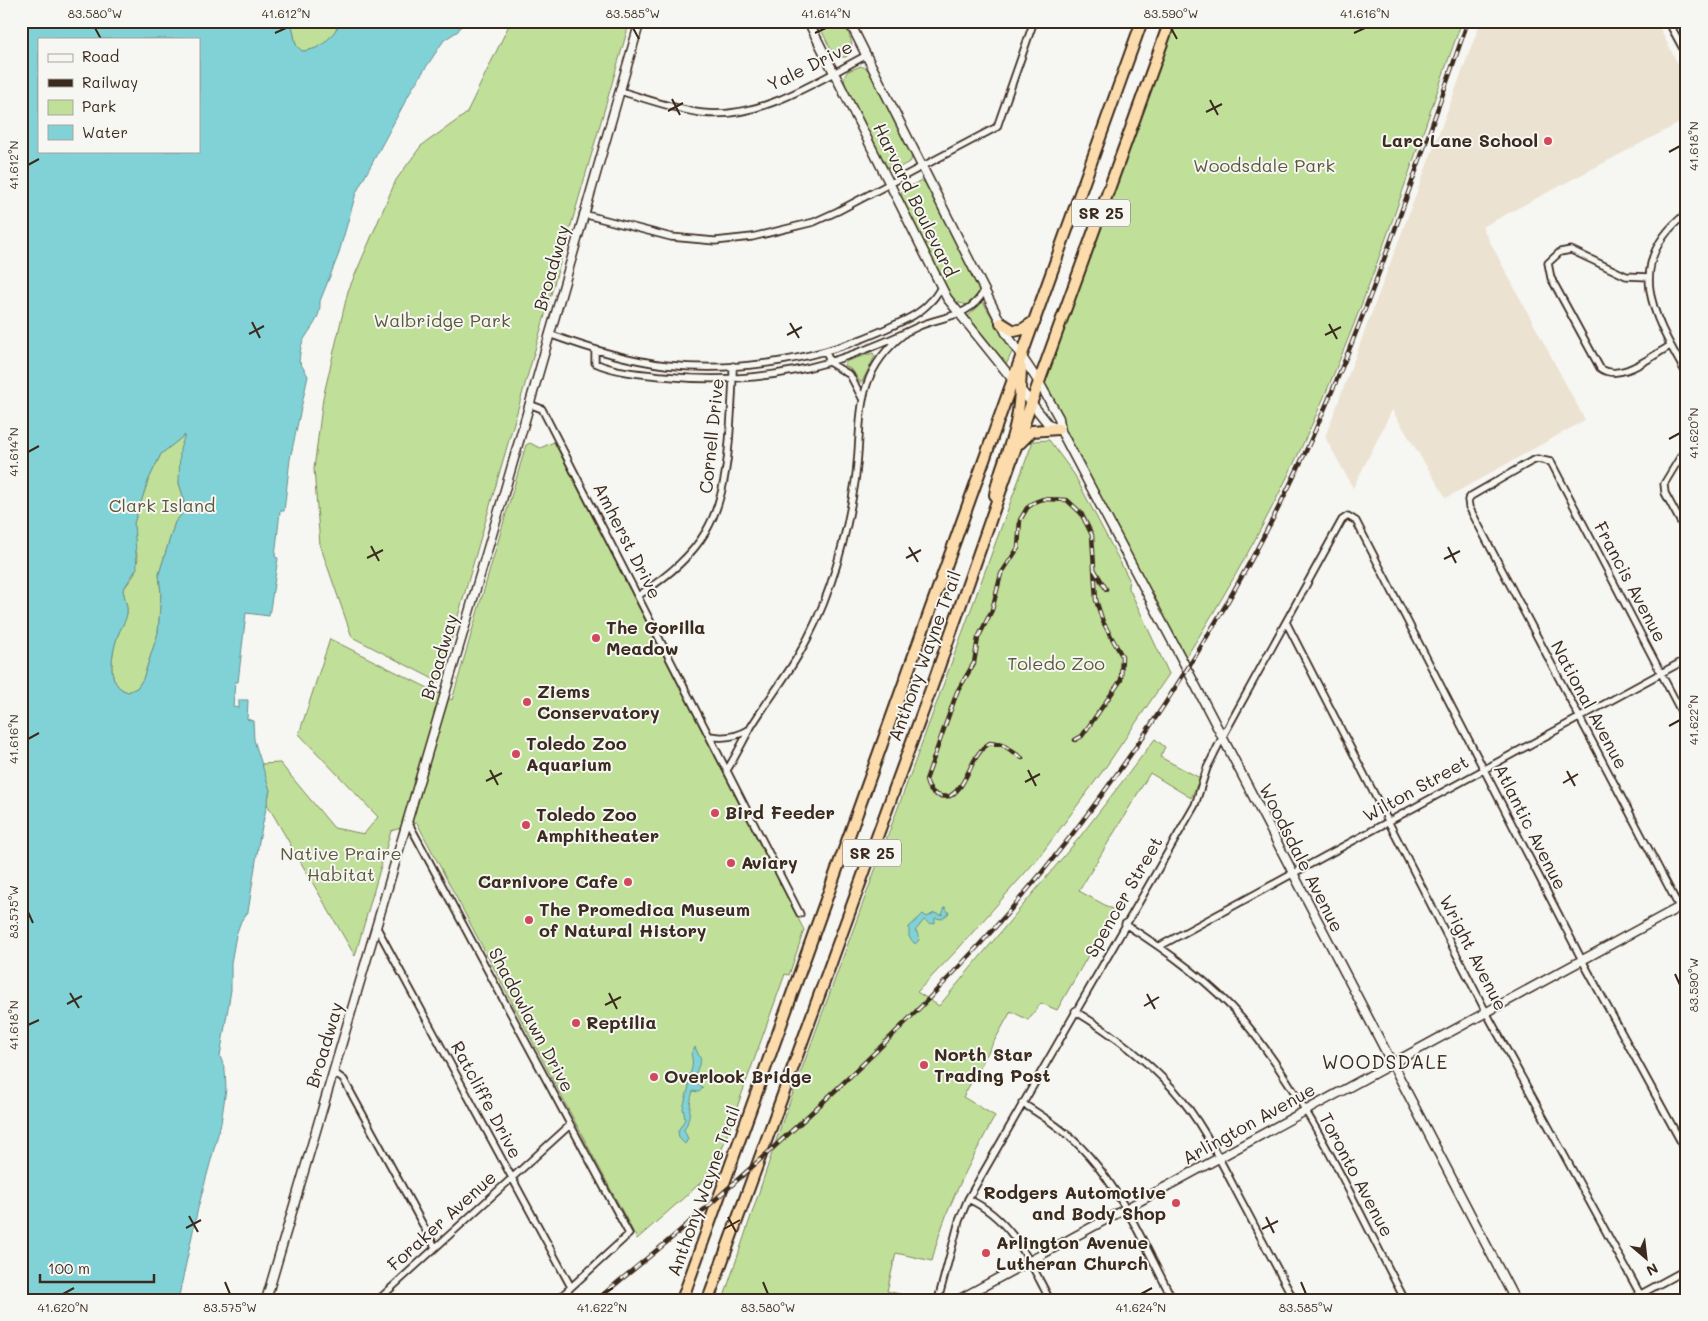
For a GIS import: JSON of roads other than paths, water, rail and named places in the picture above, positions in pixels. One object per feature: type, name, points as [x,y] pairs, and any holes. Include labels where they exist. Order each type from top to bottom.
[{"type":"highway","name":"Anthony Wayne Trail","points":[[682,1300],[1017,385],[1022,357],[1142,21]]},
{"type":"highway","name":"Anthony Wayne Trail","points":[[708,1300],[1170,21]]},
{"type":"highway","points":[[1001,323],[1014,331],[1023,329],[1035,321]]},
{"type":"highway","points":[[992,516],[996,480],[1014,432],[1017,385]]},
{"type":"highway","points":[[1016,448],[1032,431],[1059,430]]},
{"type":"street","name":"Broadway","points":[[266,1300],[640,21]]},
{"type":"street","name":"Harvard Boulevard","points":[[808,21],[941,287],[959,315],[1017,385]]},
{"type":"street","name":"Harvard Boulevard","points":[[849,21],[984,291],[1022,357]]},
{"type":"street","points":[[583,214],[671,238],[724,240],[752,237],[814,222],[996,127],[1034,21]]},
{"type":"street","points":[[1668,21],[1687,56]]},
{"type":"street","name":"Yale Drive","points":[[620,91],[672,107],[703,113],[732,113],[786,97],[867,55]]},
{"type":"street","points":[[1687,213],[1668,231],[1662,240],[1652,261],[1649,277],[1650,297],[1659,325],[1687,375]]},
{"type":"street","points":[[1649,277],[1626,276],[1571,250],[1560,252],[1548,263],[1550,278],[1600,368],[1605,372],[1612,374],[1623,372],[1670,346]]},
{"type":"street","points":[[548,334],[595,351],[666,364],[733,366],[788,359],[826,351],[869,337],[904,320],[930,303],[941,287]]},
{"type":"street","points":[[595,351],[595,362],[621,370],[689,379],[733,379],[792,372],[830,363],[874,348],[934,321],[959,315],[979,301],[984,291]]},
{"type":"street","points":[[904,320],[907,333]]},
{"type":"street","points":[[727,770],[750,729],[800,653],[831,584],[855,483],[863,400],[869,378],[884,351],[907,333]]},
{"type":"street","points":[[826,351],[830,363],[850,375],[860,390],[863,400]]},
{"type":"street","name":"Woodsdale Avenue","points":[[1022,357],[1059,418],[1059,430],[1515,1300]]},
{"type":"street","name":"Cornell Drive","points":[[638,596],[666,577],[690,554],[708,530],[720,506],[726,480],[733,366]]},
{"type":"street","name":"Woodsdale Avenue","points":[[1017,385],[1049,425],[1059,430]]},
{"type":"street","name":"Amherst Drive","points":[[529,404],[542,409],[800,914]]},
{"type":"street","points":[[1687,446],[1664,484],[1665,493],[1687,534]]},
{"type":"street","name":"Francis Avenue","points":[[1468,500],[1476,493],[1530,462],[1543,460],[1551,462],[1687,723]]},
{"type":"street","name":"National Avenue","points":[[1468,500],[1469,507],[1687,922]]},
{"type":"street","name":"Spencer Street","points":[[938,1300],[959,1221],[968,1199],[1195,805],[1207,768],[1222,738],[1342,520],[1348,516]]},
{"type":"street","name":"Atlantic Avenue","points":[[1348,516],[1356,521],[1582,960],[1687,1153]]},
{"type":"street","name":"Wright Avenue","points":[[1286,622],[1486,1012],[1638,1297]]},
{"type":"street","name":"Wilton Street","points":[[1160,946],[1687,659]]},
{"type":"street","points":[[710,736],[720,738],[735,736],[750,729]]},
{"type":"street","name":"Shadowlawn Drive","points":[[407,820],[628,1234],[571,1287]]},
{"type":"street","name":"Arlington Avenue","points":[[958,1300],[1687,903]]},
{"type":"street","name":"Toronto Avenue","points":[[1126,924],[1160,946],[1209,986],[1242,1019],[1282,1070],[1306,1111],[1405,1300]]},
{"type":"street","name":"Ratcliffe Drive","points":[[376,926],[571,1287]]},
{"type":"street","points":[[1075,1011],[1111,1034],[1145,1060],[1174,1090],[1196,1120],[1219,1158],[1294,1300]]},
{"type":"street","points":[[333,1072],[344,1080],[435,1247]]},
{"type":"street","points":[[1022,1103],[1058,1126],[1088,1154],[1109,1180],[1173,1300]]},
{"type":"street","name":"Foraker Avenue","points":[[378,1300],[570,1125]]},
{"type":"street","points":[[968,1199],[985,1206],[1000,1219],[1029,1261],[1050,1300]]},
{"type":"street","points":[[1630,1300],[1687,1269]]},
{"type":"street","points":[[557,1300],[571,1287]]},
{"type":"water","points":[[21,21],[291,21],[296,45],[302,51],[316,48],[326,42],[342,21],[464,21],[458,31],[444,40],[413,87],[356,193],[338,256],[320,301],[319,313],[301,346],[299,361],[308,376],[290,459],[284,511],[280,511],[275,557],[278,558],[269,616],[246,613],[238,682],[235,682],[233,707],[239,708],[239,700],[248,700],[247,719],[253,721],[254,740],[270,790],[259,841],[248,912],[241,921],[236,935],[231,963],[231,990],[220,1056],[225,1070],[226,1089],[221,1123],[198,1208],[178,1300],[21,1300]],"holes":[[[185,435],[180,449],[179,483],[184,499],[182,514],[175,522],[159,574],[161,594],[158,633],[143,679],[137,688],[128,692],[116,684],[113,677],[112,661],[117,638],[127,613],[123,590],[137,568],[134,523],[148,481],[161,454]]]},
{"type":"water","points":[[945,907],[949,913],[942,919],[935,918],[935,923],[930,924],[924,920],[915,931],[919,940],[915,944],[909,937],[909,927],[923,914],[927,917],[934,913],[942,915]]},
{"type":"water","points":[[695,1047],[701,1060],[693,1080],[703,1088],[699,1092],[693,1091],[688,1121],[684,1130],[688,1139],[685,1144],[679,1138],[678,1131],[685,1119],[683,1108],[689,1086],[687,1080],[692,1067],[691,1054]]},
{"type":"railway","points":[[597,1300],[672,1238],[762,1158],[841,1086],[917,1011],[990,933],[1036,880],[1124,764],[1165,703],[1241,578],[1306,451],[1372,292],[1468,21]]},
{"type":"railway","points":[[1022,758],[1003,745],[990,743],[978,754],[961,785],[950,796],[934,794],[926,780],[957,692],[974,663],[978,638],[992,610],[1001,574],[1018,548],[1020,520],[1027,508],[1043,499],[1067,500],[1081,513],[1092,535],[1096,600],[1103,622],[1122,656],[1121,680],[1082,736],[1075,740]]},
{"type":"railway","points":[[1094,569],[1106,589]]},
{"type":"place","name":"Larc Lane School","points":[[1548,141]]},
{"type":"place","name":"The Gorilla Meadow","points":[[596,638]]},
{"type":"place","name":"Ziems Conservatory","points":[[527,702]]},
{"type":"place","name":"Toledo Zoo Aquarium","points":[[516,754]]},
{"type":"place","name":"Bird Feeder","points":[[715,813]]},
{"type":"place","name":"Toledo Zoo Amphitheater","points":[[526,825]]},
{"type":"place","name":"Aviary","points":[[731,863]]},
{"type":"place","name":"Carnivore Cafe","points":[[628,882]]},
{"type":"place","name":"The Promedica Museum of Natural History","points":[[529,920]]},
{"type":"place","name":"Reptilia","points":[[576,1023]]},
{"type":"place","name":"North Star Trading Post","points":[[924,1065]]},
{"type":"place","name":"Overlook Bridge","points":[[654,1077]]},
{"type":"place","name":"Rodgers Automotive and Body Shop","points":[[1176,1203]]},
{"type":"place","name":"Arlington Avenue Lutheran Church","points":[[986,1253]]},
{"type":"district","name":"WOODSDALE","points":[[1385,1062]]},
{"type":"park label","name":"Woodsdale Park","points":[[1264,166]]},
{"type":"park label","name":"Walbridge Park","points":[[442,321]]},
{"type":"park label","name":"Clark Island","points":[[162,506]]},
{"type":"park label","name":"Toledo Zoo","points":[[1056,664]]},
{"type":"park label","name":"Native Praire Habitat","points":[[341,864]]}]
